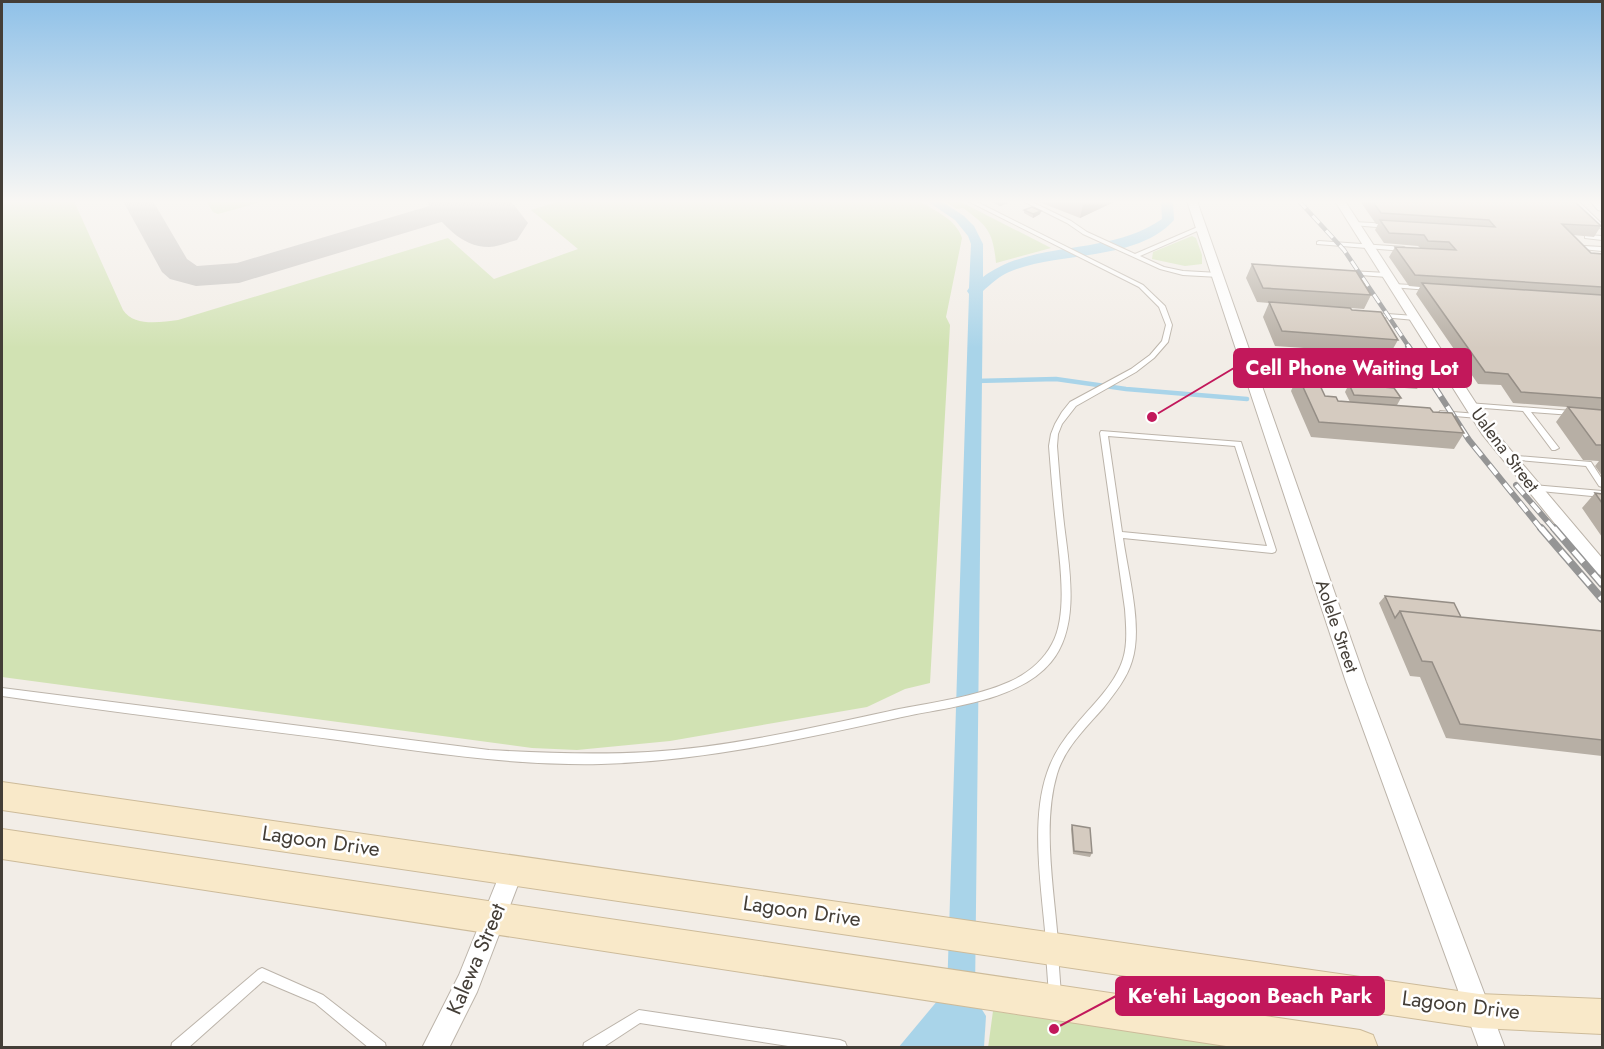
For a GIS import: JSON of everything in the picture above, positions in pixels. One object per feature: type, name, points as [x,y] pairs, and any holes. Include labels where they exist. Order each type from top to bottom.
[{"type":"street","name":"Aolele Street","points":[[1210,250],[1356,682],[1492,1047]]},
{"type":"street","name":"Ualena Street","points":[[1371,250],[1474,411],[1507,457],[1602,569]]},
{"type":"street","name":"Lagoon Drive","points":[[2,796],[1052,947],[1479,1011],[1602,1017]]},
{"type":"street","points":[[2,844],[1360,1047]]},
{"type":"street","name":"Kalewa Street","points":[[435,1047],[468,983],[513,869]]},
{"type":"lane","points":[[2,692],[489,755],[553,759],[642,757],[711,749],[987,695],[1015,684],[1043,665],[1053,654],[1061,639],[1065,624],[1066,585],[1053,446],[1060,419],[1073,404],[1161,351],[1169,337],[1169,322],[1163,307],[1150,293],[1130,280],[1070,250]]},
{"type":"lane","points":[[1121,250],[1172,271],[1219,275]]},
{"type":"lane","points":[[1135,256],[1149,250]]},
{"type":"lane","points":[[1340,272],[1434,288]]},
{"type":"lane","points":[[1361,314],[1415,318]]},
{"type":"lane","points":[[1397,364],[1447,368]]},
{"type":"lane","points":[[1526,410],[1555,448]]},
{"type":"lane","points":[[1435,412],[1526,410],[1584,414]]},
{"type":"lane","points":[[1055,1002],[1044,809],[1059,755],[1076,729],[1116,682],[1128,661],[1131,618],[1104,433],[1238,444],[1272,550],[1119,535]]},
{"type":"lane","points":[[1507,457],[1588,464],[1602,484]]},
{"type":"lane","points":[[1533,488],[1602,494]]},
{"type":"lane","points":[[177,1047],[262,974],[319,999],[380,1047]]},
{"type":"lane","points":[[589,1047],[639,1016],[840,1047]]},
{"type":"green space","points":[[2,250],[96,250],[123,310],[134,319],[156,322],[178,320],[409,250],[461,250],[494,279],[575,250],[960,250],[946,317],[950,325],[930,683],[905,689],[867,707],[670,741],[577,750],[532,748],[2,677]]},
{"type":"green space","points":[[994,250],[1044,250],[996,263]]},
{"type":"green space","points":[[1158,250],[1200,250],[1202,264],[1185,266],[1152,259],[1153,252]]},
{"type":"green space","points":[[993,1011],[1240,1047],[988,1048]]},
{"type":"water","points":[[938,1000],[981,1008],[986,1016],[984,1047],[898,1048]]},
{"type":"building","points":[[1397,250],[1588,250],[1591,253],[1602,254],[1602,287],[1415,275]]},
{"type":"building","points":[[1252,264],[1356,271],[1371,295],[1263,288]]},
{"type":"building","points":[[1422,283],[1602,295],[1602,398],[1521,392],[1508,374],[1485,372]]},
{"type":"building","points":[[1269,302],[1381,312],[1398,340],[1282,331]]},
{"type":"building","points":[[1298,376],[1316,377],[1325,396],[1336,397],[1338,401],[1430,408],[1433,412],[1452,413],[1464,433],[1319,422]]},
{"type":"building","points":[[1349,384],[1394,388],[1401,398],[1354,395]]},
{"type":"building","points":[[1568,407],[1602,410],[1602,445],[1596,445]]},
{"type":"building","points":[[1595,493],[1602,494],[1602,503]]},
{"type":"building","points":[[1385,596],[1454,603],[1461,617],[1400,611],[1395,618]]},
{"type":"building","points":[[1400,611],[1602,631],[1602,740],[1460,724],[1432,662],[1422,661]]},
{"type":"building","points":[[1072,825],[1090,828],[1092,853],[1074,851]]},
{"type":"waterway","points":[[976,289],[977,250]]},
{"type":"waterway","points":[[976,289],[1004,269],[1045,258],[1090,250]]},
{"type":"waterway","points":[[961,994],[976,289]]},
{"type":"waterway","points":[[974,381],[1056,379],[1126,389],[1247,399]]},
{"type":"taxiway","points":[[166,250],[174,265],[182,272],[196,276],[239,273],[316,250]]},
{"type":"railway","points":[[1344,250],[1409,347]]},
{"type":"railway","points":[[1408,346],[1469,440],[1542,530]]},
{"type":"railway","points":[[1516,485],[1555,530]]},
{"type":"railway","points":[[1541,528],[1602,599]]},
{"type":"railway","points":[[1554,528],[1602,584]]},
{"type":"place","name":"Cell Phone Waiting Lot","points":[[1152,417]]},
{"type":"place","name":"Keʻehi Lagoon Beach Park","points":[[1054,1029]]}]
